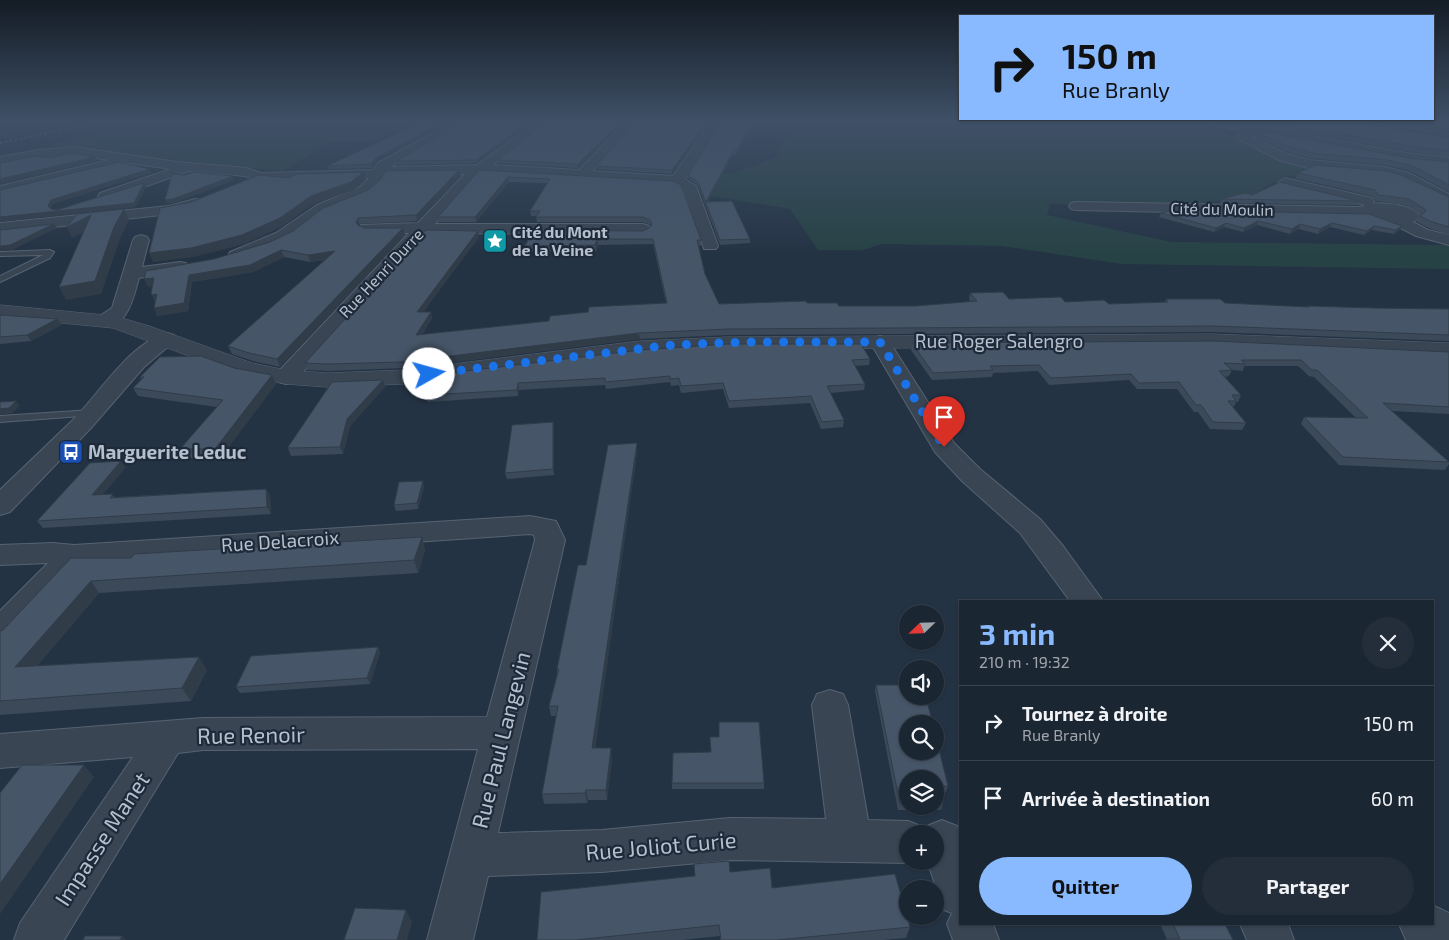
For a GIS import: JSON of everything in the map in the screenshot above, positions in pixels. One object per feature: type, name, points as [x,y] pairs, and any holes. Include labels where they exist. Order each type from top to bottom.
[{"type":"street","points":[[0,190],[98,166]]},
{"type":"street","points":[[181,166],[247,172],[259,177]]},
{"type":"street","points":[[218,260],[250,251],[288,233],[322,208],[369,188],[375,181],[378,172],[384,166]]},
{"type":"street","name":"Rue Henri Durre","points":[[286,377],[482,166]]},
{"type":"street","points":[[582,174],[590,166]]},
{"type":"street","points":[[677,180],[687,166]]},
{"type":"street","points":[[1317,166],[1397,174],[1413,179],[1449,200]]},
{"type":"street","points":[[1379,166],[1396,167],[1420,173],[1449,186]]},
{"type":"street","points":[[92,200],[190,167]]},
{"type":"street","points":[[240,184],[259,177],[478,169],[677,180],[689,186],[710,246]]},
{"type":"street","name":"Cité du Moulin","points":[[1285,182],[1404,211],[1413,217],[1397,220]]},
{"type":"street","points":[[5,228],[170,210],[185,207],[206,198]]},
{"type":"street","name":"Cité du Moulin","points":[[1076,206],[1368,212]]},
{"type":"street","points":[[5,228],[21,220],[69,207]]},
{"type":"street","points":[[1384,207],[1369,207],[1367,209],[1368,212],[1380,217],[1397,220],[1422,234],[1449,240]]},
{"type":"street","points":[[367,228],[643,229]]},
{"type":"street","points":[[105,321],[120,312],[141,240]]},
{"type":"street","points":[[131,274],[192,265]]},
{"type":"street","name":"Rue Roger Salengro","points":[[0,310],[105,321],[142,330],[246,370],[286,377],[337,380],[404,377],[690,344],[1250,341],[1449,350]]},
{"type":"street","points":[[0,506],[92,413],[144,354],[167,339]]},
{"type":"street","points":[[880,342],[944,447],[971,475],[1030,526],[1086,600]]},
{"type":"street","name":"Rue Delacroix","points":[[0,555],[53,553],[74,555],[530,525],[546,528],[550,540]]},
{"type":"street","name":"Rue Paul Langevin","points":[[450,940],[550,540]]},
{"type":"street","points":[[0,632],[74,555]]},
{"type":"street","points":[[830,704],[850,840]]},
{"type":"street","name":"Rue Renoir","points":[[0,751],[212,734],[503,733]]},
{"type":"street","name":"Impasse Manet","points":[[37,940],[167,737]]},
{"type":"street","name":"Rue Joliot Curie","points":[[472,855],[602,852],[730,839],[899,841]]},
{"type":"street","points":[[944,859],[959,892]]},
{"type":"street","points":[[970,925],[976,940]]},
{"type":"street","points":[[1264,925],[1271,940]]},
{"type":"street","points":[[1424,925],[1449,938]]},
{"type":"lane","points":[[0,254],[50,252],[47,256],[0,279]]},
{"type":"lane","points":[[0,419],[92,413]]},
{"type":"green space","points":[[228,166],[292,166],[283,171]]},
{"type":"green space","points":[[753,166],[1314,166],[1360,175],[1284,176],[1252,195],[1183,207],[1050,204],[1047,215],[1172,242],[1449,245],[1449,269],[1122,264],[1002,246],[882,244],[863,250],[818,250],[790,209],[699,194],[690,174],[735,173]]},
{"type":"building","points":[[0,166],[57,166],[0,179]]},
{"type":"building","points":[[103,166],[136,166],[150,169],[51,200],[48,206],[51,209],[57,210],[144,183],[134,203],[0,217],[0,190]]},
{"type":"building","points":[[596,166],[675,166],[672,170]]},
{"type":"building","points":[[694,166],[725,166],[706,202],[732,201],[750,239],[720,240],[698,182],[688,175]]},
{"type":"building","points":[[1313,166],[1325,166],[1387,171],[1401,175],[1449,197],[1449,227],[1420,216],[1426,210],[1409,199],[1379,195],[1375,190],[1298,173]]},
{"type":"building","points":[[1413,166],[1449,166],[1449,185]]},
{"type":"building","points":[[459,170],[416,215],[358,218],[356,223],[365,228],[403,228],[277,359],[228,346],[335,251],[308,255],[281,250],[250,265],[189,275],[184,303],[154,308],[157,294],[152,295],[151,293],[154,278],[144,279],[146,271],[214,259],[270,242],[293,231],[323,208],[368,190],[381,179],[385,171]]},
{"type":"building","points":[[479,170],[673,181],[681,185],[701,240],[697,240],[705,274],[719,304],[806,301],[807,303],[837,303],[839,306],[916,306],[977,301],[970,293],[1003,292],[1009,299],[1061,297],[1065,302],[1104,300],[1109,304],[1168,302],[1166,299],[1220,299],[1225,303],[1309,307],[1307,306],[1449,309],[1449,335],[1214,326],[728,329],[639,333],[402,362],[305,363],[426,230],[478,231],[417,312],[431,312],[416,335],[549,321],[550,316],[588,312],[589,307],[667,303],[653,239],[597,239],[595,245],[525,246],[533,230],[643,231],[652,225],[650,220],[643,217],[536,217],[540,211],[530,211],[550,179],[508,177],[475,217],[438,217]]},
{"type":"building","points":[[193,172],[233,176],[173,199],[165,200],[172,174],[185,175]]},
{"type":"building","points":[[364,172],[351,182],[311,196],[280,218],[242,235],[191,248],[149,253],[160,208],[191,202],[259,175],[289,178],[296,174]]},
{"type":"building","points":[[1280,182],[1359,201],[1221,199],[1245,193],[1252,195]]},
{"type":"building","points":[[124,209],[114,227],[95,281],[59,287],[91,215],[67,227],[77,214]]},
{"type":"building","points":[[1174,210],[1369,214],[1402,226],[1396,230],[1374,226],[1367,231],[1332,223],[1320,229],[1300,224],[1292,229],[1258,221],[1244,228],[1226,223],[1216,228],[1161,213]]},
{"type":"building","points":[[54,224],[10,245],[0,246],[0,230]]},
{"type":"building","points":[[0,315],[57,319],[27,335],[0,337]]},
{"type":"building","points":[[1214,341],[1449,352],[1449,407],[1383,403],[1449,462],[1343,457],[1304,417],[1368,418],[1317,370],[1312,370],[1301,360],[1241,360],[1245,364],[1224,363],[1232,370],[1219,371],[1241,395],[1232,395],[1236,401],[1228,401],[1246,423],[1213,422],[1201,405],[1196,405],[1179,382],[1139,383],[1131,374],[1051,378],[1039,365],[990,366],[993,370],[933,373],[912,343]]},
{"type":"building","points":[[728,344],[861,344],[870,359],[852,360],[865,384],[827,386],[844,420],[822,422],[811,396],[729,401],[723,383],[681,386],[679,378],[670,379],[670,376],[605,382],[605,378],[518,383],[517,390],[427,395],[433,375],[640,350]]},
{"type":"building","points":[[201,356],[234,368],[272,375],[215,449],[180,449],[223,400],[133,388],[144,377],[140,377],[160,357]]},
{"type":"building","points":[[383,380],[347,419],[340,447],[288,448],[332,382]]},
{"type":"building","points":[[16,401],[9,408],[0,409],[0,402]]},
{"type":"building","points":[[553,422],[553,469],[505,473],[512,425]]},
{"type":"building","points":[[637,443],[592,748],[611,748],[606,790],[586,790],[585,793],[542,794],[558,706],[549,706],[559,669],[557,669],[578,565],[586,565],[608,445]]},
{"type":"building","points":[[121,461],[92,495],[113,494],[110,498],[266,489],[267,507],[37,521],[90,463]]},
{"type":"building","points":[[423,481],[417,503],[394,505],[399,482]]},
{"type":"building","points":[[422,537],[414,560],[91,581],[15,667],[199,657],[182,688],[0,701],[0,631],[71,558],[131,558],[134,554]]},
{"type":"building","points":[[378,647],[367,678],[236,687],[251,656]]},
{"type":"building","points":[[876,685],[899,685],[899,705],[928,705],[931,715],[899,715],[899,760],[942,760],[948,786],[944,786],[944,770],[899,770],[899,799]]},
{"type":"building","points":[[719,722],[759,722],[764,783],[672,783],[673,753],[711,752],[710,737],[719,737]]},
{"type":"building","points":[[22,765],[84,765],[0,884],[0,793]]},
{"type":"building","points":[[729,861],[730,872],[770,868],[772,888],[895,874],[899,888],[899,925],[909,925],[910,927],[777,940],[721,940],[719,925],[576,940],[537,940],[541,892],[695,876],[694,864]]},
{"type":"building","points":[[355,908],[406,910],[397,940],[344,940]]},
{"type":"building","points":[[1173,925],[1226,925],[1233,940],[1165,939],[1180,939]]},
{"type":"building","points":[[85,936],[122,936],[120,940],[83,940]]},
{"type":"place","name":"Cité du Mont de la Veine","points":[[495,241]]},
{"type":"place","name":"Marguerite Leduc","points":[[71,452]]},
{"type":"route","points":[[429,374],[672,345],[746,342],[880,342],[944,447]]}]
